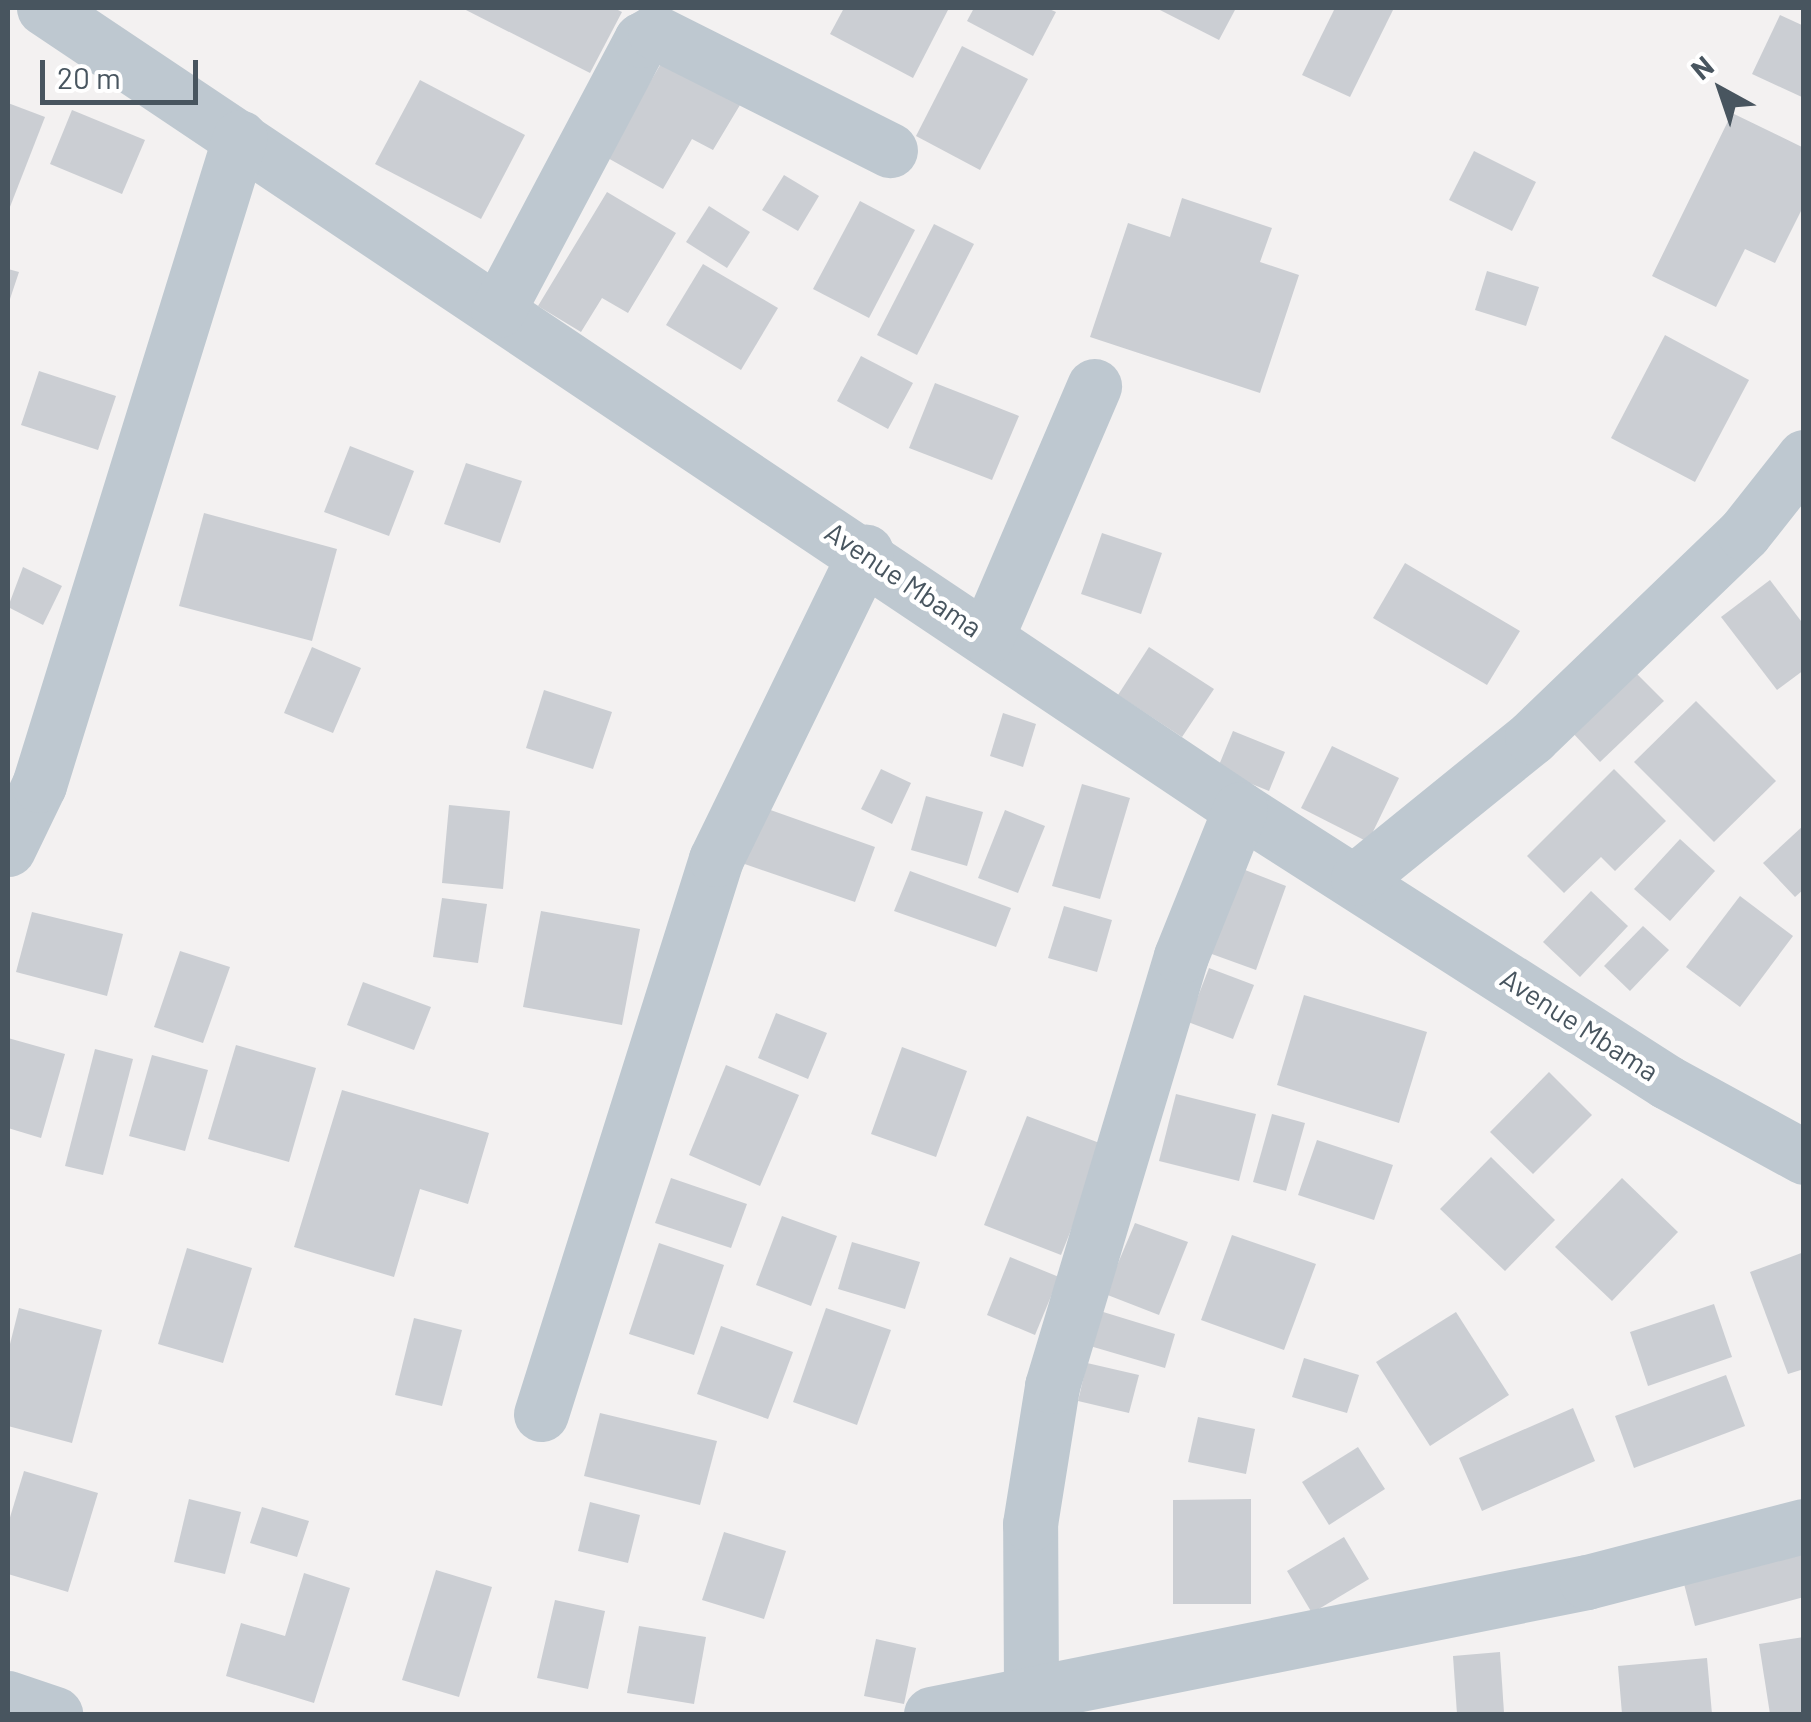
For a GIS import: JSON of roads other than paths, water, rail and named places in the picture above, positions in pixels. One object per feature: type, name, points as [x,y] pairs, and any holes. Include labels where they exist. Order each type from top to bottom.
[{"type":"street","name":"Avenue Mbama","points":[[44,8],[866,552],[1240,809],[1792,1137]]},
{"type":"street","points":[[498,310],[641,40],[655,32],[890,150]]},
{"type":"street","points":[[8,849],[39,785],[240,138]]},
{"type":"street","points":[[987,636],[1094,386]]},
{"type":"street","points":[[1358,878],[1532,737],[1744,532],[1804,457]]},
{"type":"street","points":[[540,1414],[716,859],[866,552]]},
{"type":"street","points":[[1031,1690],[1030,1524],[1052,1386],[1181,956],[1240,809]]},
{"type":"street","points":[[930,1714],[1031,1690],[1587,1582],[1804,1526]]},
{"type":"street","points":[[8,1698],[55,1714]]}]
